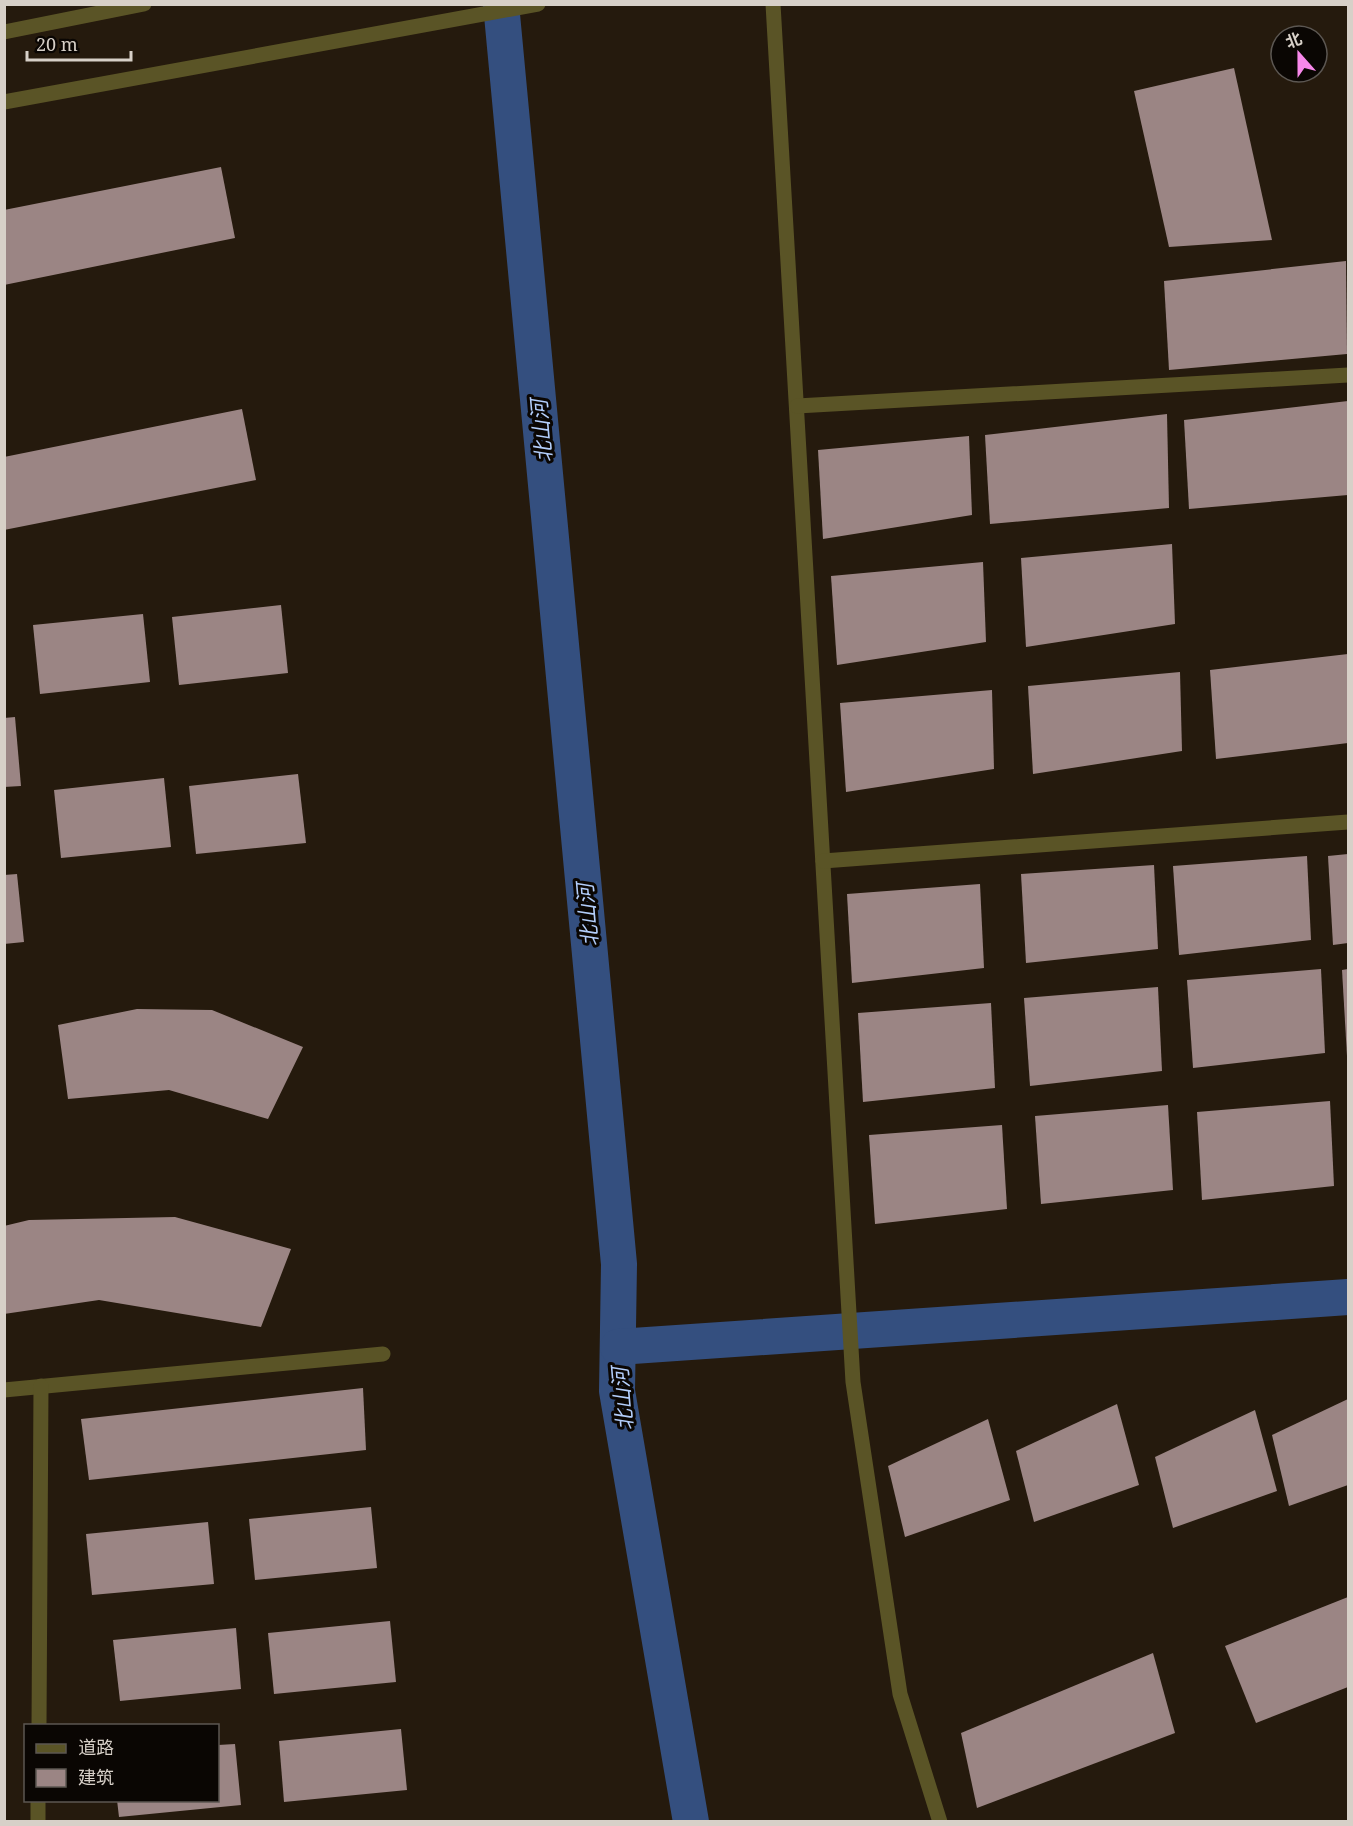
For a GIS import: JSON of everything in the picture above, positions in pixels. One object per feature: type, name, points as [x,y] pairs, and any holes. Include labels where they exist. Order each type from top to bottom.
[{"type":"street","points":[[4,32],[144,4]]},
{"type":"street","points":[[4,102],[538,4]]},
{"type":"street","points":[[773,4],[853,1382],[900,1694],[940,1821]]},
{"type":"street","points":[[796,406],[1348,375]]},
{"type":"street","points":[[823,861],[1348,822]]},
{"type":"street","points":[[4,1390],[383,1354]]},
{"type":"street","points":[[39,1724],[41,1386]]},
{"type":"street","points":[[38,1821],[39,1802]]},
{"type":"building","points":[[1234,68],[1272,240],[1169,247],[1134,91]]},
{"type":"building","points":[[221,167],[235,238],[4,285],[4,210]]},
{"type":"building","points":[[1346,261],[1347,354],[1169,370],[1164,281]]},
{"type":"building","points":[[1348,401],[1348,495],[1189,509],[1184,420]]},
{"type":"building","points":[[242,409],[256,480],[4,530],[4,457]]},
{"type":"building","points":[[1167,414],[1169,508],[990,524],[985,435]]},
{"type":"building","points":[[969,436],[972,515],[823,539],[818,450]]},
{"type":"building","points":[[1172,544],[1175,624],[1026,647],[1021,558]]},
{"type":"building","points":[[983,562],[986,642],[837,665],[831,576]]},
{"type":"building","points":[[281,605],[288,673],[179,685],[172,617]]},
{"type":"building","points":[[143,614],[150,682],[40,694],[33,625]]},
{"type":"building","points":[[1348,654],[1348,743],[1216,759],[1210,670]]},
{"type":"building","points":[[1180,672],[1182,751],[1033,774],[1028,686]]},
{"type":"building","points":[[992,690],[994,769],[846,792],[840,703]]},
{"type":"building","points":[[15,717],[21,786],[4,787],[4,718]]},
{"type":"building","points":[[298,774],[306,843],[196,854],[189,786]]},
{"type":"building","points":[[164,778],[171,847],[61,858],[54,790]]},
{"type":"building","points":[[1348,854],[1348,943],[1333,945],[1328,856]]},
{"type":"building","points":[[1307,856],[1311,940],[1179,955],[1173,866]]},
{"type":"building","points":[[1154,865],[1158,949],[1026,963],[1021,874]]},
{"type":"building","points":[[17,874],[24,942],[4,944],[4,875]]},
{"type":"building","points":[[980,884],[984,968],[852,983],[847,894]]},
{"type":"building","points":[[1321,969],[1325,1053],[1193,1068],[1187,980]]},
{"type":"building","points":[[1348,969],[1348,1056],[1347,1056],[1342,970]]},
{"type":"building","points":[[1158,987],[1162,1071],[1030,1086],[1024,998]]},
{"type":"building","points":[[991,1003],[995,1088],[863,1102],[858,1013]]},
{"type":"building","points":[[137,1009],[212,1010],[303,1047],[268,1119],[169,1090],[68,1099],[58,1025]]},
{"type":"building","points":[[1330,1101],[1334,1186],[1202,1200],[1197,1112]]},
{"type":"building","points":[[1168,1105],[1173,1190],[1041,1204],[1035,1116]]},
{"type":"building","points":[[1002,1125],[1007,1209],[875,1224],[869,1135]]},
{"type":"building","points":[[175,1217],[291,1249],[261,1327],[99,1300],[4,1314],[4,1226],[29,1220]]},
{"type":"building","points":[[363,1388],[366,1450],[89,1480],[81,1419]]},
{"type":"building","points":[[1348,1399],[1348,1485],[1289,1506],[1272,1435]]},
{"type":"building","points":[[1117,1404],[1139,1485],[1034,1522],[1016,1451]]},
{"type":"building","points":[[1255,1410],[1277,1491],[1173,1528],[1155,1457]]},
{"type":"building","points":[[988,1419],[1010,1500],[905,1537],[888,1466]]},
{"type":"building","points":[[371,1507],[377,1568],[255,1580],[249,1519]]},
{"type":"building","points":[[208,1522],[214,1584],[92,1595],[86,1534]]},
{"type":"building","points":[[1348,1597],[1348,1687],[1256,1723],[1225,1646]]},
{"type":"building","points":[[390,1621],[396,1682],[274,1694],[268,1633]]},
{"type":"building","points":[[236,1628],[241,1689],[120,1701],[113,1640]]},
{"type":"building","points":[[1153,1653],[1175,1733],[977,1808],[961,1733]]},
{"type":"building","points":[[401,1729],[407,1790],[284,1802],[279,1741]]},
{"type":"building","points":[[235,1744],[241,1805],[119,1817],[117,1802],[219,1802],[219,1745]]},
{"type":"waterway","name":"北山河","points":[[501,4],[619,1264],[617,1391],[691,1822]]},
{"type":"waterway","points":[[618,1347],[1348,1297]]}]
